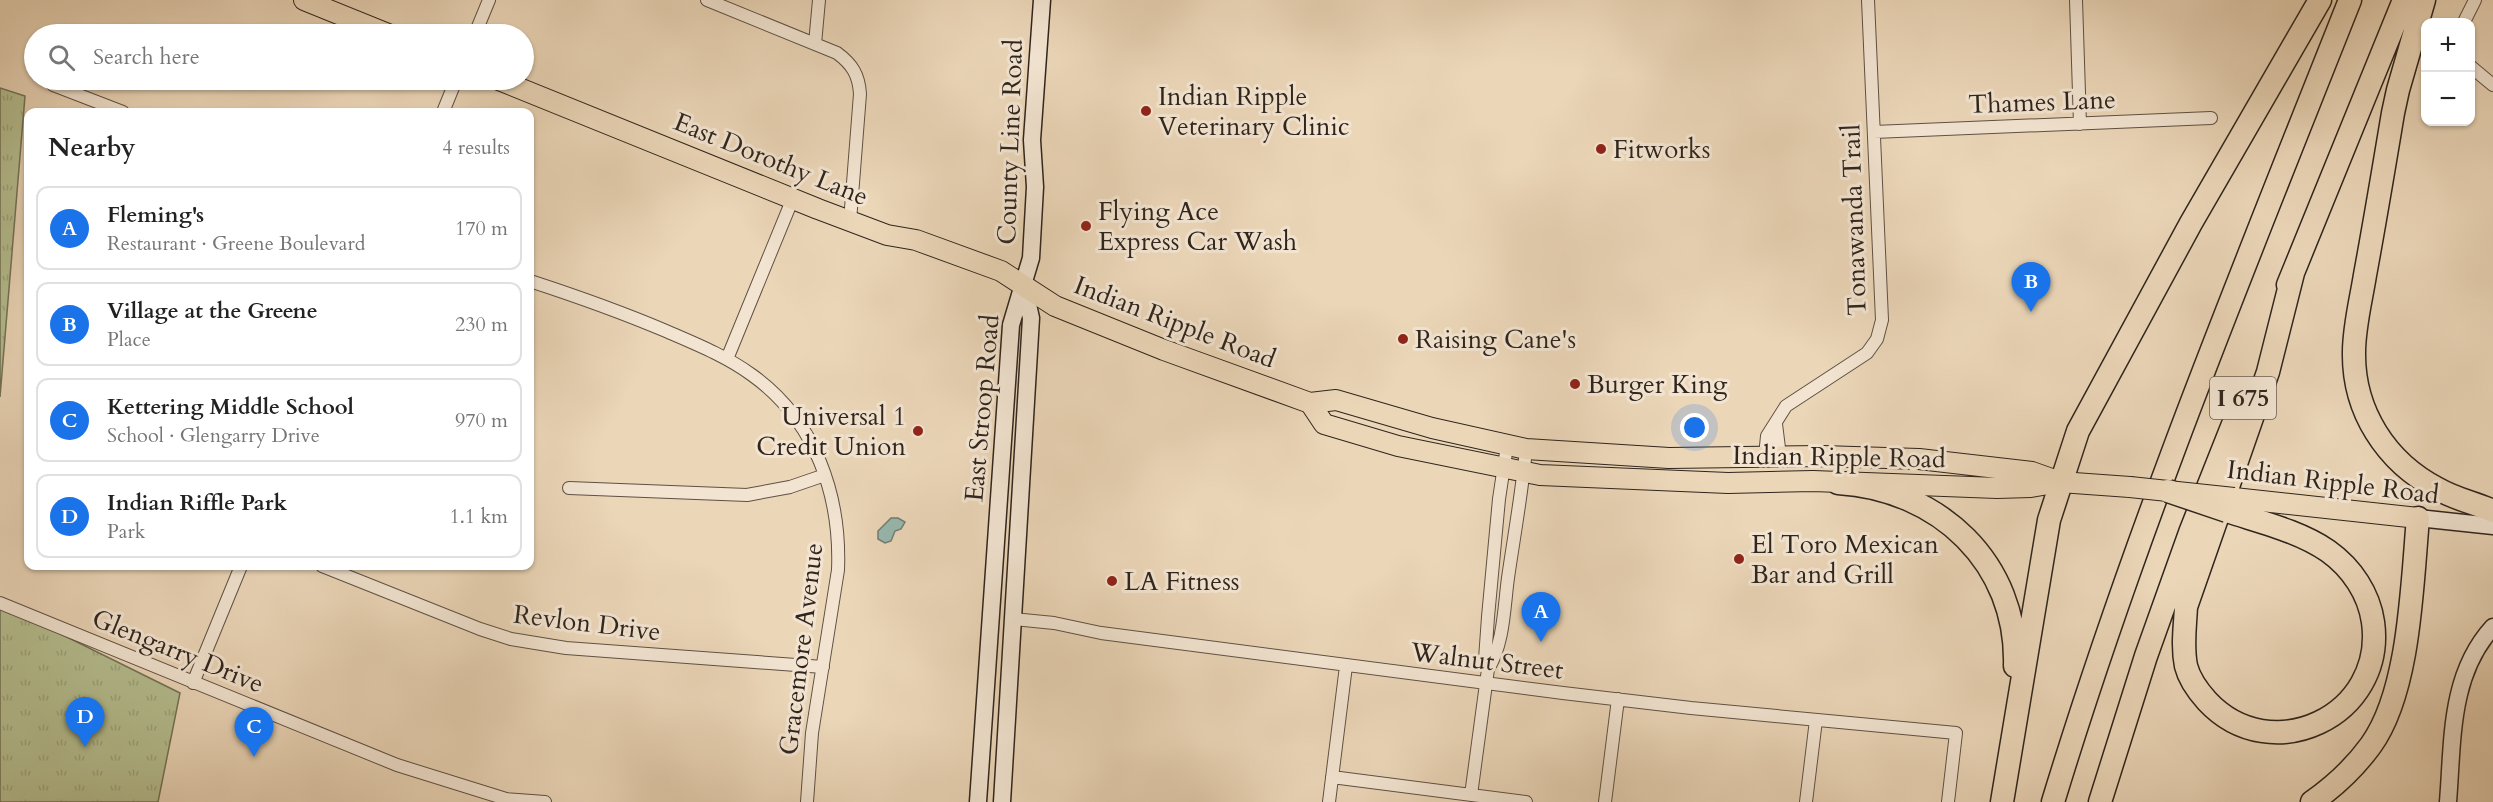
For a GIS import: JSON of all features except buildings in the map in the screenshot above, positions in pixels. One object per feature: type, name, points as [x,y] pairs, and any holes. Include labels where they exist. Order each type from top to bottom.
[{"type":"highway","points":[[2002,802],[2049,520],[2078,431],[2125,342],[2320,0]]},
{"type":"highway","name":"I 675","points":[[2053,802],[2107,632],[2178,434],[2350,0]]},
{"type":"highway","name":"I 675","points":[[2100,802],[2146,656],[2191,530],[2404,0]]},
{"type":"highway","points":[[2424,0],[2393,113],[2356,326],[2354,369],[2362,407],[2371,426],[2393,454],[2418,477],[2437,489],[2493,511]]},
{"type":"highway","points":[[2168,491],[2231,504],[2326,549],[2350,572],[2368,601],[2375,634],[2369,669],[2353,697],[2337,712],[2304,729],[2272,733],[2256,730],[2225,717],[2208,702],[2193,682],[2187,668],[2183,646],[2186,607],[2268,372],[2293,273]]},
{"type":"highway","points":[[1838,483],[1883,491],[1928,510],[1950,524],[1969,541],[1996,577],[2009,609],[2015,642],[2015,667],[2002,802]]},
{"type":"highway","points":[[2312,802],[2338,781],[2372,743],[2392,703],[2404,648],[2418,518]]},
{"type":"main road","points":[[304,0],[363,24]]},
{"type":"main road","name":"County Line Road","points":[[1023,286],[1031,258],[1035,187],[1032,140],[1042,0]]},
{"type":"main road","name":"East Dorothy Lane","points":[[524,90],[850,221],[887,235],[916,240],[1000,271],[1023,286]]},
{"type":"main road","name":"Indian Ripple Road","points":[[1023,286],[1055,306],[1164,350],[1310,403],[1335,400],[1432,428],[1516,448],[1669,458],[1772,456],[1919,459],[2032,472],[2060,482]]},
{"type":"main road","name":"East Stroop Road","points":[[1002,802],[1031,318],[1023,286]]},
{"type":"main road","name":"East Stroop Road","points":[[978,802],[1011,326],[1023,286]]},
{"type":"main road","name":"Indian Ripple Road","points":[[1310,403],[1324,424],[1398,446],[1540,475],[1728,483],[1838,483],[1997,488],[2031,487],[2060,482],[2168,491]]},
{"type":"main road","points":[[1018,530],[1008,505],[1009,488],[1000,476],[1012,471],[1019,464],[1022,456]]},
{"type":"main road","points":[[1728,483],[1742,473],[1769,473],[1772,456]]},
{"type":"main road","name":"Indian Ripple Road","points":[[2231,504],[2493,526]]},
{"type":"main road","points":[[2448,802],[2458,691],[2468,663],[2493,627]]},
{"type":"street","points":[[479,24],[489,0]]},
{"type":"street","points":[[707,0],[845,59],[859,80],[860,94],[850,221]]},
{"type":"street","points":[[815,45],[819,0]]},
{"type":"street","name":"Tonawanda Trail","points":[[1772,456],[1776,424],[1786,406],[1867,353],[1881,332],[1868,0]]},
{"type":"street","points":[[2076,0],[2080,124]]},
{"type":"street","points":[[2466,18],[2475,0]]},
{"type":"street","points":[[2475,70],[2493,85]]},
{"type":"street","points":[[66,90],[113,108]]},
{"type":"street","points":[[445,108],[452,90]]},
{"type":"street","name":"Thames Lane","points":[[1874,132],[2211,118]]},
{"type":"street","points":[[727,359],[793,198]]},
{"type":"street","name":"Gracemore Avenue","points":[[534,282],[637,319],[727,359],[752,375],[788,408],[813,448],[834,501],[839,550],[838,570],[812,733],[807,802]]},
{"type":"street","points":[[1471,795],[1488,669],[1485,659],[1499,499],[1504,468],[1516,448]]},
{"type":"street","points":[[1488,669],[1494,660],[1502,623],[1524,472],[1516,448]]},
{"type":"street","points":[[570,488],[747,495],[790,487],[825,475]]},
{"type":"street","points":[[193,682],[239,570]]},
{"type":"street","name":"Revlon Drive","points":[[332,570],[470,626],[528,642],[567,648],[823,667]]},
{"type":"street","name":"Glengarry Drive","points":[[0,603],[408,769],[506,799],[545,802]]},
{"type":"street","name":"Walnut Street","points":[[1013,619],[1054,623],[1101,633],[1486,684],[1956,733],[1948,802]]},
{"type":"street","points":[[1329,802],[1346,666]]},
{"type":"street","points":[[1605,802],[1618,699]]},
{"type":"street","points":[[1806,802],[1816,720]]},
{"type":"street","points":[[1332,777],[1526,802]]},
{"type":"green space","points":[[0,88],[25,96],[0,397]]},
{"type":"green space","points":[[0,604],[180,693],[158,802],[0,802]]},
{"type":"water","points":[[891,518],[898,518],[905,522],[901,529],[895,531],[891,541],[885,543],[878,539],[878,531]]},
{"type":"place","name":"Indian Ripple Veterinary Clinic","points":[[1146,111]]},
{"type":"place","name":"Fitworks","points":[[1601,149]]},
{"type":"place","name":"Flying Ace Express Car Wash","points":[[1086,226]]},
{"type":"place","name":"Village at the Greene","points":[[2031,312]]},
{"type":"place","name":"Raising Cane's","points":[[1403,339]]},
{"type":"place","name":"Burger King","points":[[1575,384]]},
{"type":"place","name":"Universal 1 Credit Union","points":[[918,431]]},
{"type":"place","name":"El Toro Mexican Bar and Grill","points":[[1739,559]]},
{"type":"place","name":"LA Fitness","points":[[1112,581]]},
{"type":"place","name":"Fleming's","points":[[1541,642]]},
{"type":"place","name":"Indian Riffle Park","points":[[85,747]]},
{"type":"place","name":"Kettering Middle School","points":[[254,757]]}]
